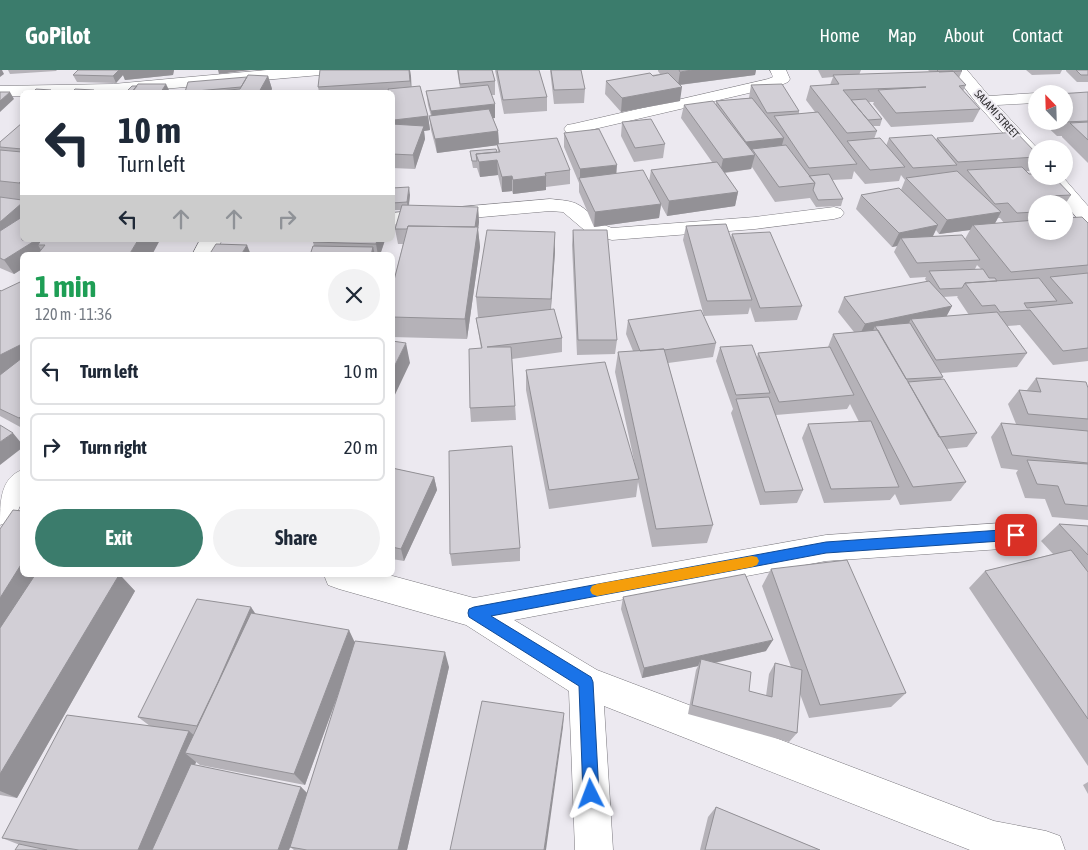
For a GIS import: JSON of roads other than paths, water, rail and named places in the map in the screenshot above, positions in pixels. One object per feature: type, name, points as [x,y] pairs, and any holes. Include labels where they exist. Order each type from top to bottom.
[{"type":"street","points":[[56,90],[113,89],[320,70]]},
{"type":"street","points":[[572,129],[773,83],[782,79],[778,70]]},
{"type":"street","name":"SALAMI STREET","points":[[959,70],[984,102],[1028,149]]},
{"type":"street","points":[[274,90],[279,75]]},
{"type":"street","points":[[0,91],[20,91]]},
{"type":"street","points":[[984,102],[1028,99]]},
{"type":"street","points":[[1060,185],[1088,219]]},
{"type":"street","points":[[395,219],[550,205],[568,207],[579,214],[596,230],[612,234],[756,223],[834,213]]},
{"type":"street","points":[[0,513],[20,485]]},
{"type":"street","points":[[474,613],[826,548],[1016,535]]},
{"type":"street","points":[[345,577],[474,613],[586,682],[994,845],[1046,850]]},
{"type":"street","points":[[586,682],[594,850]]}]
